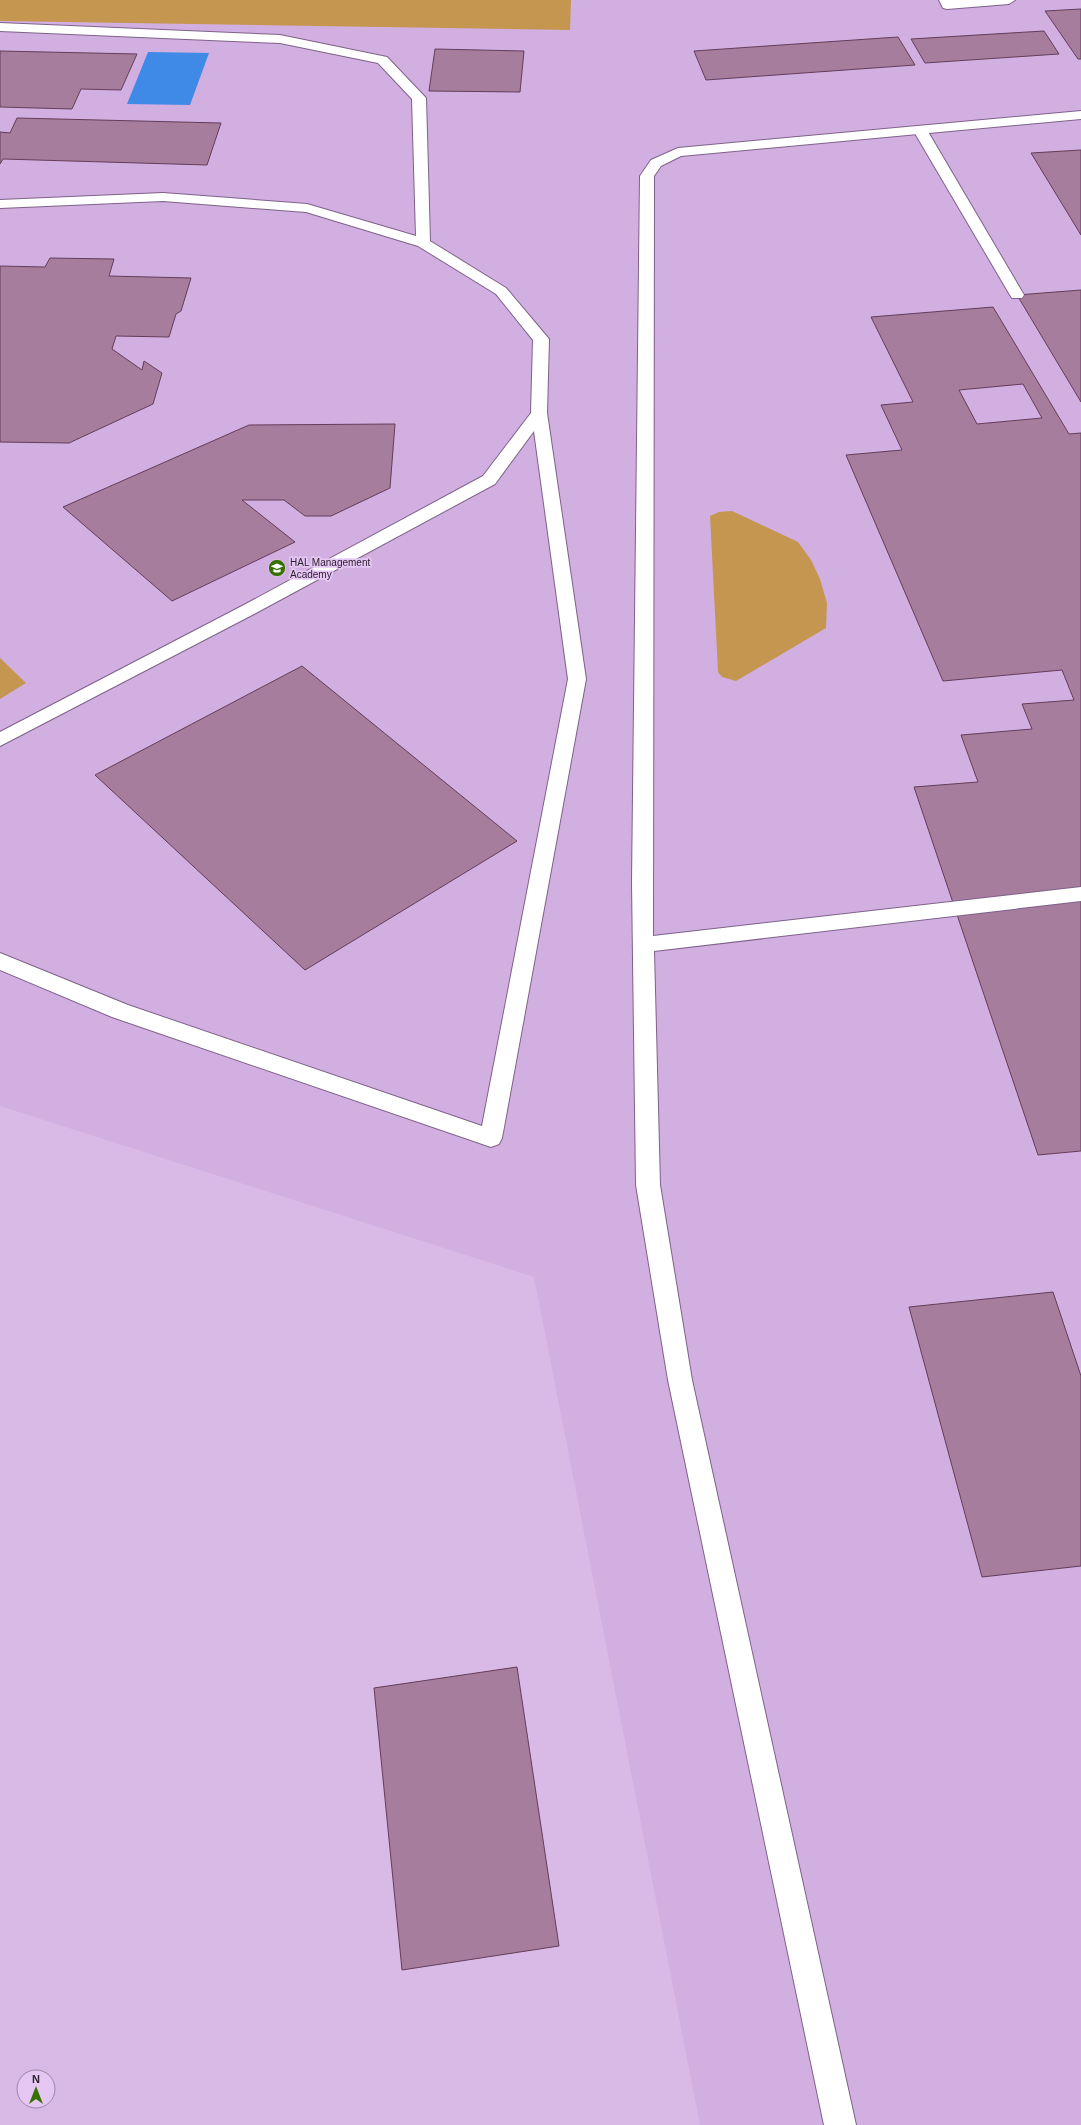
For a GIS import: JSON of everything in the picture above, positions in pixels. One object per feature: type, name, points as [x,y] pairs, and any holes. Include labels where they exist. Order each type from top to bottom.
[{"type":"street","points":[[945,0],[948,5],[1009,0]]},
{"type":"street","points":[[0,27],[280,39],[382,60],[419,98],[423,243]]},
{"type":"street","points":[[840,2125],[680,1380],[648,1186],[642,874],[647,176],[656,163],[678,152],[1081,115]]},
{"type":"street","points":[[920,130],[1017,295]]},
{"type":"street","points":[[0,204],[163,197],[307,208],[423,243],[501,291],[541,339],[539,413],[577,679],[491,1138],[120,1011],[0,961]]},
{"type":"street","points":[[0,740],[248,610],[489,480],[539,413]]},
{"type":"street","points":[[643,945],[1081,894]]},
{"type":"shaded area","points":[[0,0],[1081,0],[1081,2125],[700,2125],[534,1277],[0,1106]]},
{"type":"shaded area","points":[[0,0],[571,0],[570,30],[0,21]]},
{"type":"shaded area","points":[[732,511],[798,542],[811,560],[820,579],[827,603],[826,628],[736,681],[722,677],[718,672],[710,516],[719,512]]},
{"type":"shaded area","points":[[0,658],[26,683],[0,699]]},
{"type":"water","points":[[148,52],[209,53],[190,105],[127,104]]},
{"type":"building","points":[[1081,9],[1081,59],[1078,59],[1045,11]]},
{"type":"building","points":[[1044,31],[1059,54],[925,63],[911,39]]},
{"type":"building","points":[[898,37],[915,65],[706,80],[694,51]]},
{"type":"building","points":[[435,49],[524,51],[520,92],[429,91]]},
{"type":"building","points":[[0,51],[137,54],[121,90],[81,89],[72,109],[0,107]]},
{"type":"building","points":[[17,118],[221,123],[207,165],[3,159],[0,164],[0,132],[10,133]]},
{"type":"building","points":[[1081,150],[1081,235],[1031,153]]},
{"type":"building","points":[[50,258],[114,259],[109,276],[191,278],[181,311],[176,314],[169,337],[116,336],[112,349],[142,370],[144,361],[162,373],[153,404],[69,443],[0,442],[0,266],[45,267]]},
{"type":"building","points":[[1081,290],[1081,402],[1017,295]]},
{"type":"building","points":[[993,307],[1069,434],[1081,433],[1081,1151],[1038,1155],[914,787],[978,782],[961,735],[1032,729],[1022,704],[1074,700],[1062,670],[943,681],[846,455],[902,450],[881,405],[913,402],[871,317]],"holes":[[[1023,384],[1042,418],[977,424],[959,390]]]},
{"type":"building","points":[[395,424],[390,488],[331,516],[305,516],[284,500],[242,500],[295,542],[172,601],[63,507],[249,425]]},
{"type":"building","points":[[302,666],[517,841],[305,970],[95,775]]},
{"type":"building","points":[[1053,1292],[1081,1376],[1081,1566],[982,1577],[909,1307]]},
{"type":"building","points":[[517,1667],[559,1946],[402,1970],[374,1688]]},
{"type":"place","name":"HAL Management Academy","points":[[277,568]]}]
